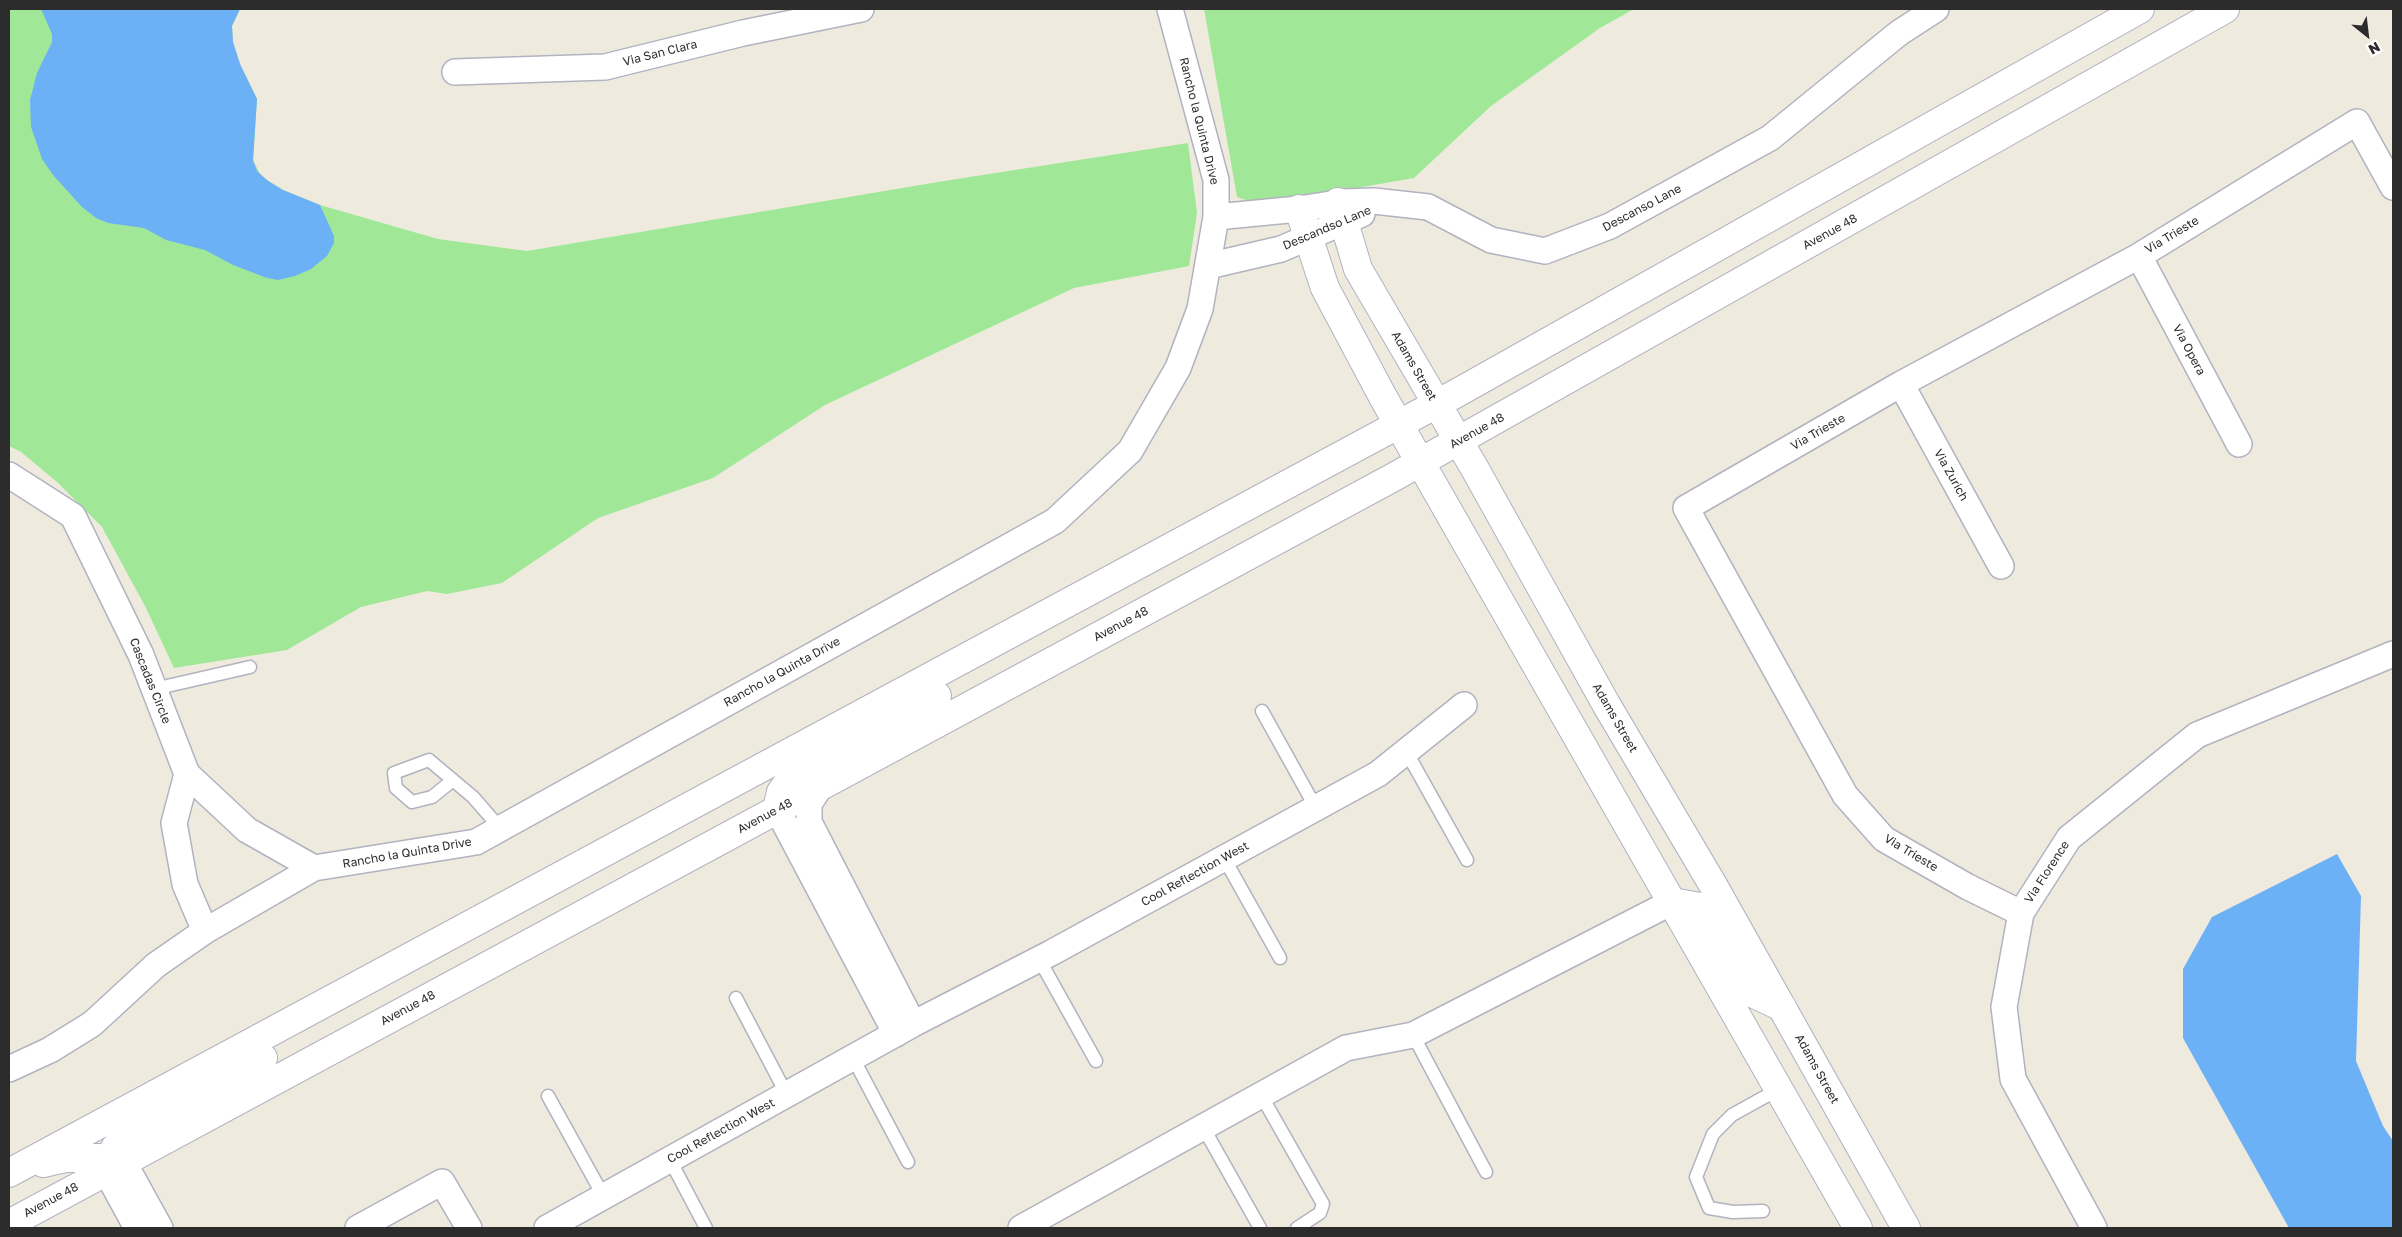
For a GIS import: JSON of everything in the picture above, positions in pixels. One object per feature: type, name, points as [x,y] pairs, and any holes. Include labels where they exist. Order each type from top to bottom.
[{"type":"main road","points":[[11,1172],[1399,425],[2140,9]]},
{"type":"main road","name":"Avenue 48","points":[[9,1224],[113,1164],[1421,462],[2225,9]]},
{"type":"main road","points":[[1299,209],[1326,288],[1399,425],[1858,1228]]},
{"type":"main road","name":"Adams Street","points":[[1341,213],[1358,270],[1458,441],[1606,704],[1708,876],[1906,1228]]},
{"type":"main road","points":[[777,809],[781,792],[796,773],[938,695],[986,648]]},
{"type":"main road","points":[[1672,902],[1700,907],[1750,992],[1782,1007]]},
{"type":"main road","points":[[11,1172],[65,1158],[113,1164],[115,1148],[137,1127],[274,1052],[330,1000]]},
{"type":"street","name":"Via San Clara","points":[[455,72],[605,67],[743,32],[861,9]]},
{"type":"street","name":"Rancho la Quinta Drive","points":[[9,1069],[50,1050],[92,1024],[156,965],[205,931],[314,868],[476,842],[1055,520],[1130,450],[1178,368],[1200,309],[1216,217],[1216,180],[1170,9]]},
{"type":"street","points":[[1899,9],[1899,33]]},
{"type":"street","name":"Descanso Lane","points":[[1386,202],[1428,207],[1491,240],[1545,251],[1610,226],[1770,138],[1899,33],[1936,9]]},
{"type":"street","name":"Via Trieste","points":[[2021,913],[1968,887],[1884,839],[1845,796],[1686,508],[1902,384],[2139,256],[2357,122],[2393,187]]},
{"type":"street","name":"Descandso Lane","points":[[1208,266],[1281,249],[1308,238],[1341,213],[1386,202]]},
{"type":"street","points":[[1216,217],[1299,209],[1341,213]]},
{"type":"street","name":"Via Opera","points":[[2139,256],[2239,444]]},
{"type":"street","name":"Via Zurich","points":[[1902,384],[2001,566]]},
{"type":"street","name":"Cascadas Circle","points":[[9,476],[72,516],[141,655],[187,774],[247,830],[314,868]]},
{"type":"street","name":"Via Florence","points":[[2094,1228],[2013,1079],[2004,1007],[2021,913],[2069,838],[2197,736],[2393,654]]},
{"type":"street","name":"Cool Reflection West","points":[[547,1228],[904,1029],[1039,959],[1378,774],[1464,705]]},
{"type":"street","points":[[187,774],[174,823],[185,884],[205,931]]},
{"type":"street","points":[[820,786],[809,804],[809,822],[904,1029]]},
{"type":"street","points":[[777,809],[904,1029]]},
{"type":"street","points":[[1021,1228],[1346,1048],[1413,1035],[1672,902]]},
{"type":"street","points":[[113,1164],[137,1228]]},
{"type":"street","points":[[113,1164],[160,1228]]},
{"type":"street","points":[[358,1228],[442,1182],[470,1228]]},
{"type":"lane","points":[[154,689],[250,668]]},
{"type":"lane","points":[[1262,711],[1316,808]]},
{"type":"lane","points":[[1406,751],[1467,860]]},
{"type":"lane","points":[[453,780],[473,797],[500,828]]},
{"type":"lane","points":[[1224,858],[1280,958]]},
{"type":"lane","points":[[1039,959],[1096,1061]]},
{"type":"lane","points":[[736,998],[787,1094]]},
{"type":"lane","points":[[1413,1035],[1486,1172]]},
{"type":"lane","points":[[853,1058],[908,1162]]},
{"type":"lane","points":[[1763,1211],[1733,1212],[1709,1208],[1696,1177],[1713,1134],[1732,1115],[1779,1089]]},
{"type":"lane","points":[[1261,1095],[1323,1204],[1320,1213],[1297,1228]]},
{"type":"lane","points":[[548,1096],[604,1197]]},
{"type":"lane","points":[[1203,1127],[1260,1228]]},
{"type":"lane","points":[[670,1160],[706,1228]]},
{"type":"green space","points":[[9,9],[240,9],[232,26],[233,42],[240,64],[257,99],[253,160],[261,176],[283,190],[320,205],[438,239],[527,251],[944,181],[1188,143],[1197,213],[1189,266],[1074,288],[825,405],[713,478],[598,518],[502,583],[447,594],[427,591],[361,607],[287,650],[174,668],[145,606],[102,527],[57,482],[21,452],[9,446]]},
{"type":"green space","points":[[1204,9],[1634,9],[1600,28],[1491,106],[1414,178],[1260,205],[1237,197]]},
{"type":"water","points":[[41,9],[240,9],[232,26],[233,42],[240,64],[257,99],[253,160],[257,171],[268,181],[283,190],[320,205],[334,236],[334,243],[327,256],[311,269],[295,276],[278,280],[267,278],[233,265],[205,250],[166,240],[144,228],[108,223],[96,218],[82,207],[53,175],[42,159],[31,127],[30,100],[37,73],[52,42],[52,34]]},
{"type":"water","points":[[2337,854],[2361,896],[2356,1061],[2383,1126],[2393,1141],[2393,1228],[2289,1228],[2183,1038],[2183,969],[2212,917]]}]
